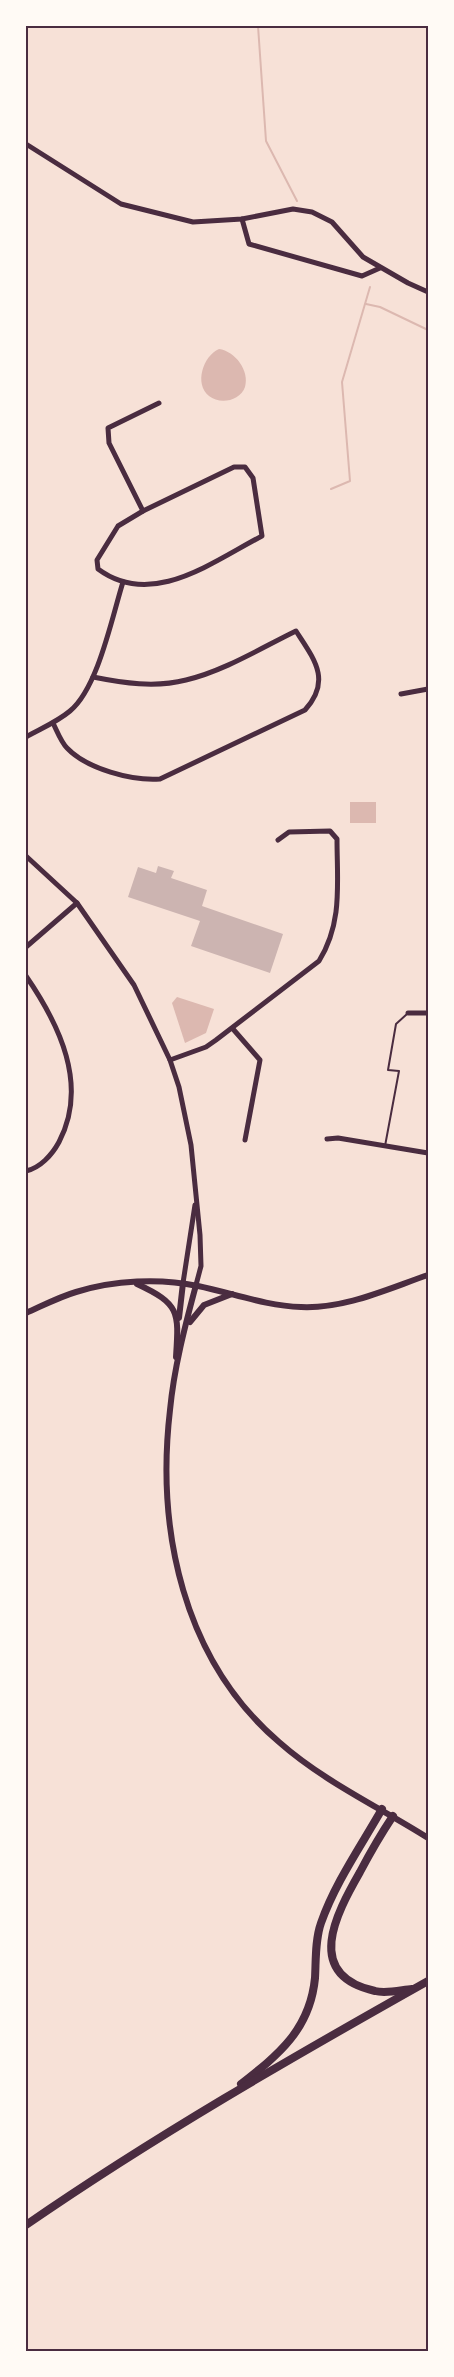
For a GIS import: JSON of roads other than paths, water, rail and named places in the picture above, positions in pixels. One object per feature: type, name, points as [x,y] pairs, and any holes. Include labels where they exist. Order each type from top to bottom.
[{"type":"highway","points":[[217,2103],[279,2055],[307,2013],[315,1981],[320,1927],[333,1893],[382,1809]]},
{"type":"highway","points":[[393,1816],[339,1909],[332,1934],[331,1956],[342,1975],[356,1984],[377,1992],[416,1988]]},
{"type":"highway","points":[[26,2225],[90,2181],[217,2103],[429,1981]]},
{"type":"street","points":[[26,144],[121,204],[193,222],[242,219],[293,209],[312,212],[332,222],[363,257],[429,292]]},
{"type":"street","points":[[242,219],[249,244],[362,276],[380,268]]},
{"type":"street","points":[[143,511],[109,443],[108,428],[159,403]]},
{"type":"street","points":[[234,467],[245,467],[253,478],[262,536],[183,577],[157,585],[123,582],[98,569],[98,560],[118,526],[143,511],[234,467]]},
{"type":"street","points":[[26,737],[71,711],[84,696],[93,677],[123,582]]},
{"type":"street","points":[[53,723],[64,746],[77,758],[99,768],[141,780],[160,779],[305,710],[315,699],[319,690],[320,672],[296,631],[204,675],[184,681],[149,684],[121,683],[93,677]]},
{"type":"street","points":[[401,694],[429,689]]},
{"type":"street","points":[[170,1060],[206,1047],[232,1029],[319,961],[326,950],[336,923],[337,839],[330,831],[289,832],[278,840]]},
{"type":"street","points":[[26,856],[77,903],[134,985],[170,1060],[187,1121],[196,1195],[201,1266],[174,1376]]},
{"type":"street","points":[[26,947],[77,903]]},
{"type":"street","points":[[26,976],[39,995],[62,1045],[69,1068],[72,1100],[67,1124],[53,1152],[43,1162],[26,1171]]},
{"type":"street","points":[[408,1013],[429,1013]]},
{"type":"street","points":[[232,1029],[260,1060],[245,1140]]},
{"type":"street","points":[[327,1139],[338,1138],[429,1152]]},
{"type":"street","points":[[196,1195],[183,1283],[166,1452],[170,1536],[181,1587],[197,1634],[219,1672],[246,1709],[278,1742],[323,1775],[429,1838]]},
{"type":"street","points":[[26,1313],[76,1292],[106,1285],[134,1282],[183,1283],[263,1302],[300,1307],[335,1305],[429,1275]]},
{"type":"street","points":[[134,1282],[167,1299],[173,1308],[178,1327]]},
{"type":"street","points":[[184,1333],[192,1316],[200,1308],[233,1294]]},
{"type":"lane","points":[[385,1146],[399,1071],[388,1070],[393,1038],[396,1024],[408,1013]]},
{"type":"waterway","points":[[258,26],[266,141],[297,201]]},
{"type":"waterway","points":[[331,489],[350,481],[342,382],[370,287]]},
{"type":"waterway","points":[[366,304],[380,307],[428,330]]}]
